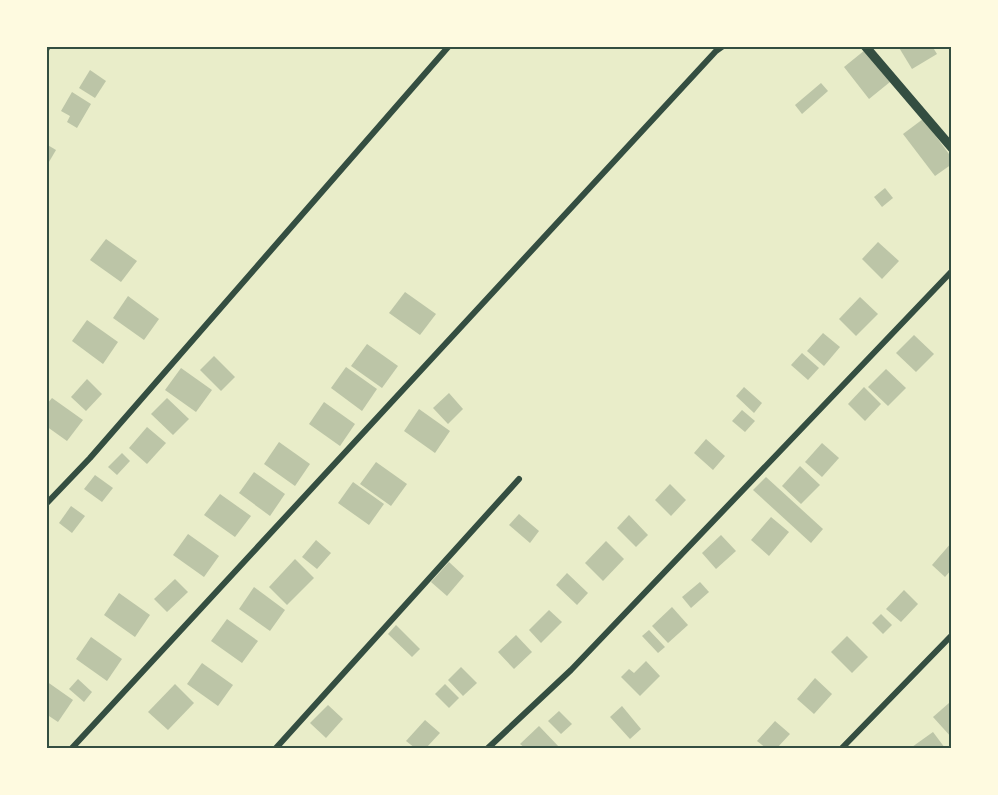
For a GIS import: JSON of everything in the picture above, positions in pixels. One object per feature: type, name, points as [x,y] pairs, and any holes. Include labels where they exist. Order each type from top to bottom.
[{"type":"street","points":[[46,504],[98,449],[449,46]]},
{"type":"street","points":[[72,748],[708,59],[723,46]]},
{"type":"street","points":[[865,46],[951,148]]},
{"type":"street","points":[[488,748],[571,670],[951,271]]},
{"type":"street","points":[[276,748],[519,478]]},
{"type":"street","points":[[842,748],[951,635]]},
{"type":"building","points":[[898,46],[932,46],[937,54],[912,69]]},
{"type":"building","points":[[865,50],[890,82],[869,99],[844,67]]},
{"type":"building","points":[[90,70],[106,81],[95,98],[79,88]]},
{"type":"building","points":[[821,83],[828,91],[802,114],[795,105]]},
{"type":"building","points":[[72,92],[91,104],[77,128],[67,122],[70,116],[61,111]]},
{"type":"building","points":[[923,119],[952,158],[952,164],[935,176],[903,134]]},
{"type":"building","points":[[46,144],[56,150],[46,167]]},
{"type":"building","points":[[885,188],[893,198],[882,207],[874,197]]},
{"type":"building","points":[[106,239],[137,261],[121,282],[90,260]]},
{"type":"building","points":[[878,242],[899,261],[882,279],[862,259]]},
{"type":"building","points":[[405,292],[436,314],[420,335],[389,313]]},
{"type":"building","points":[[128,296],[159,319],[144,340],[113,318]]},
{"type":"building","points":[[860,297],[878,314],[856,336],[839,319]]},
{"type":"building","points":[[87,320],[118,342],[103,364],[72,341]]},
{"type":"building","points":[[823,333],[840,347],[824,366],[807,351]]},
{"type":"building","points":[[914,335],[934,354],[916,372],[896,353]]},
{"type":"building","points":[[367,344],[398,366],[382,388],[351,366]]},
{"type":"building","points":[[802,353],[819,368],[808,380],[791,365]]},
{"type":"building","points":[[214,356],[235,377],[221,391],[200,370]]},
{"type":"building","points":[[346,367],[377,389],[362,411],[331,388]]},
{"type":"building","points":[[181,368],[212,390],[196,412],[165,390]]},
{"type":"building","points":[[886,369],[906,388],[888,406],[868,387]]},
{"type":"building","points":[[87,379],[102,394],[86,411],[71,397]]},
{"type":"building","points":[[744,387],[762,403],[754,413],[736,396]]},
{"type":"building","points":[[864,387],[881,404],[865,421],[848,404]]},
{"type":"building","points":[[449,393],[463,409],[448,424],[433,408]]},
{"type":"building","points":[[52,398],[83,420],[67,441],[46,426],[46,405]]},
{"type":"building","points":[[167,398],[189,419],[173,435],[151,414]]},
{"type":"building","points":[[324,402],[355,424],[340,446],[309,424]]},
{"type":"building","points":[[419,409],[450,431],[435,453],[404,431]]},
{"type":"building","points":[[742,410],[755,421],[745,432],[732,421]]},
{"type":"building","points":[[147,427],[166,443],[147,464],[129,448]]},
{"type":"building","points":[[706,439],[725,456],[713,470],[694,453]]},
{"type":"building","points":[[279,442],[310,464],[295,486],[264,464]]},
{"type":"building","points":[[822,443],[839,458],[822,477],[805,462]]},
{"type":"building","points":[[122,453],[130,461],[117,475],[108,467]]},
{"type":"building","points":[[376,462],[407,484],[391,506],[360,484]]},
{"type":"building","points":[[800,466],[820,485],[801,504],[782,486]]},
{"type":"building","points":[[254,472],[285,494],[270,516],[239,493]]},
{"type":"building","points":[[95,475],[113,488],[102,502],[84,489]]},
{"type":"building","points":[[766,477],[823,529],[811,543],[753,490]]},
{"type":"building","points":[[353,482],[384,504],[369,525],[338,503]]},
{"type":"building","points":[[670,484],[686,500],[671,516],[655,500]]},
{"type":"building","points":[[220,494],[251,516],[235,537],[204,515]]},
{"type":"building","points":[[71,506],[85,516],[72,533],[59,523]]},
{"type":"building","points":[[519,514],[539,531],[530,543],[509,525]]},
{"type":"building","points":[[629,515],[648,535],[636,547],[617,528]]},
{"type":"building","points":[[771,517],[789,532],[769,556],[751,540]]},
{"type":"building","points":[[188,534],[219,556],[204,577],[173,555]]},
{"type":"building","points":[[721,535],[736,551],[716,569],[702,553]]},
{"type":"building","points":[[316,540],[331,553],[317,569],[302,557]]},
{"type":"building","points":[[606,541],[624,559],[603,581],[585,563]]},
{"type":"building","points":[[952,542],[952,569],[945,577],[932,565]]},
{"type":"building","points":[[295,559],[314,578],[287,605],[269,587]]},
{"type":"building","points":[[449,562],[464,576],[447,596],[431,582]]},
{"type":"building","points":[[567,573],[588,593],[577,605],[556,585]]},
{"type":"building","points":[[175,579],[188,592],[167,612],[154,599]]},
{"type":"building","points":[[700,582],[709,592],[691,608],[682,597]]},
{"type":"building","points":[[254,587],[285,610],[270,631],[239,609]]},
{"type":"building","points":[[904,590],[918,604],[901,622],[886,609]]},
{"type":"building","points":[[119,593],[150,615],[135,637],[104,615]]},
{"type":"building","points":[[672,607],[688,625],[668,643],[652,626]]},
{"type":"building","points":[[549,610],[562,622],[541,643],[529,630]]},
{"type":"building","points":[[881,614],[892,625],[883,634],[872,623]]},
{"type":"building","points":[[227,619],[258,641],[242,663],[211,641]]},
{"type":"building","points":[[396,625],[420,649],[412,657],[388,634]]},
{"type":"building","points":[[649,630],[665,647],[658,653],[642,636]]},
{"type":"building","points":[[516,635],[532,652],[514,669],[498,652]]},
{"type":"building","points":[[847,636],[868,657],[852,673],[831,652]]},
{"type":"building","points":[[91,637],[122,659],[107,681],[76,659]]},
{"type":"building","points":[[646,661],[660,676],[640,696],[621,677],[629,669],[634,673]]},
{"type":"building","points":[[202,663],[233,685],[218,706],[187,684]]},
{"type":"building","points":[[461,667],[477,683],[463,696],[448,680]]},
{"type":"building","points":[[815,678],[832,694],[814,714],[797,699]]},
{"type":"building","points":[[78,679],[92,692],[84,702],[69,689]]},
{"type":"building","points":[[46,681],[73,700],[58,722],[46,714]]},
{"type":"building","points":[[175,684],[194,703],[168,730],[148,712]]},
{"type":"building","points":[[445,684],[459,698],[449,708],[435,694]]},
{"type":"building","points":[[949,703],[952,706],[952,738],[933,717]]},
{"type":"building","points":[[328,705],[343,719],[326,738],[310,723]]},
{"type":"building","points":[[622,706],[641,729],[630,739],[610,717]]},
{"type":"building","points":[[559,711],[572,724],[561,734],[548,721]]},
{"type":"building","points":[[425,720],[440,733],[426,748],[415,748],[406,741]]},
{"type":"building","points":[[775,721],[790,734],[777,748],[766,748],[757,741]]},
{"type":"building","points":[[539,726],[560,748],[525,748],[520,744]]},
{"type":"building","points":[[933,732],[945,748],[912,747]]}]
